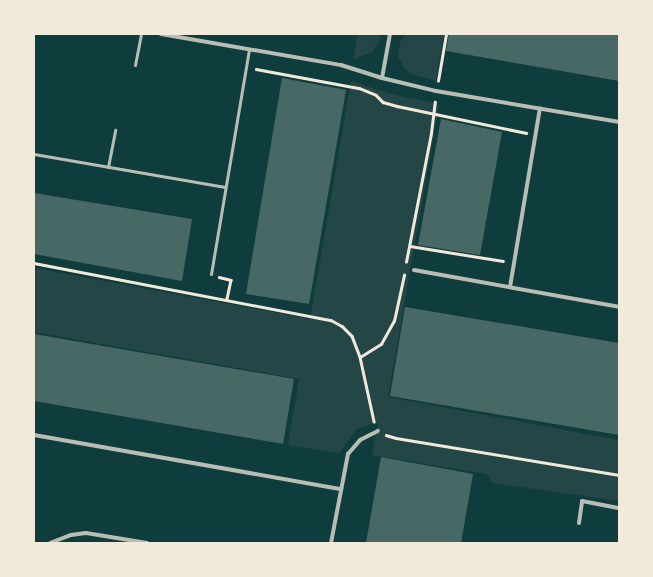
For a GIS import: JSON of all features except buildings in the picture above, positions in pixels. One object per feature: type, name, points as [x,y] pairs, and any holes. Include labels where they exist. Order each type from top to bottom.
[{"type":"street","points":[[161,34],[341,65],[382,78],[436,91],[619,122]]},
{"type":"street","points":[[382,78],[390,34]]},
{"type":"street","points":[[510,287],[540,108]]},
{"type":"street","points":[[414,270],[619,307]]},
{"type":"street","points":[[331,543],[348,454],[360,440],[378,430]]},
{"type":"street","points":[[34,435],[341,489]]},
{"type":"street","points":[[578,522],[582,501],[619,508]]},
{"type":"street","points":[[50,543],[71,535],[86,533],[147,543]]},
{"type":"lane","points":[[135,65],[141,34]]},
{"type":"lane","points":[[211,274],[249,49]]},
{"type":"lane","points":[[108,167],[115,130]]},
{"type":"lane","points":[[34,154],[226,187]]},
{"type":"path","points":[[360,357],[381,344],[394,321],[410,246],[446,34]]},
{"type":"path","points":[[246,67],[359,88],[376,95],[383,102],[433,115],[536,135]]},
{"type":"path","points":[[410,246],[514,263]]},
{"type":"path","points":[[34,263],[331,320],[342,326],[352,336],[360,357],[372,419],[378,430],[396,438],[619,475]]},
{"type":"path","points":[[211,274],[231,280],[227,299]]},
{"type":"shaded area","points":[[357,34],[381,34],[379,42],[372,52],[354,59]]},
{"type":"shaded area","points":[[406,34],[444,34],[436,81],[414,75],[406,70],[398,57],[400,42]]},
{"type":"shaded area","points":[[351,81],[395,95],[439,104],[388,397],[619,440],[619,501],[493,483],[486,474],[372,455],[378,422],[357,429],[339,453],[288,445],[299,379],[34,332],[34,268],[310,319]]}]
